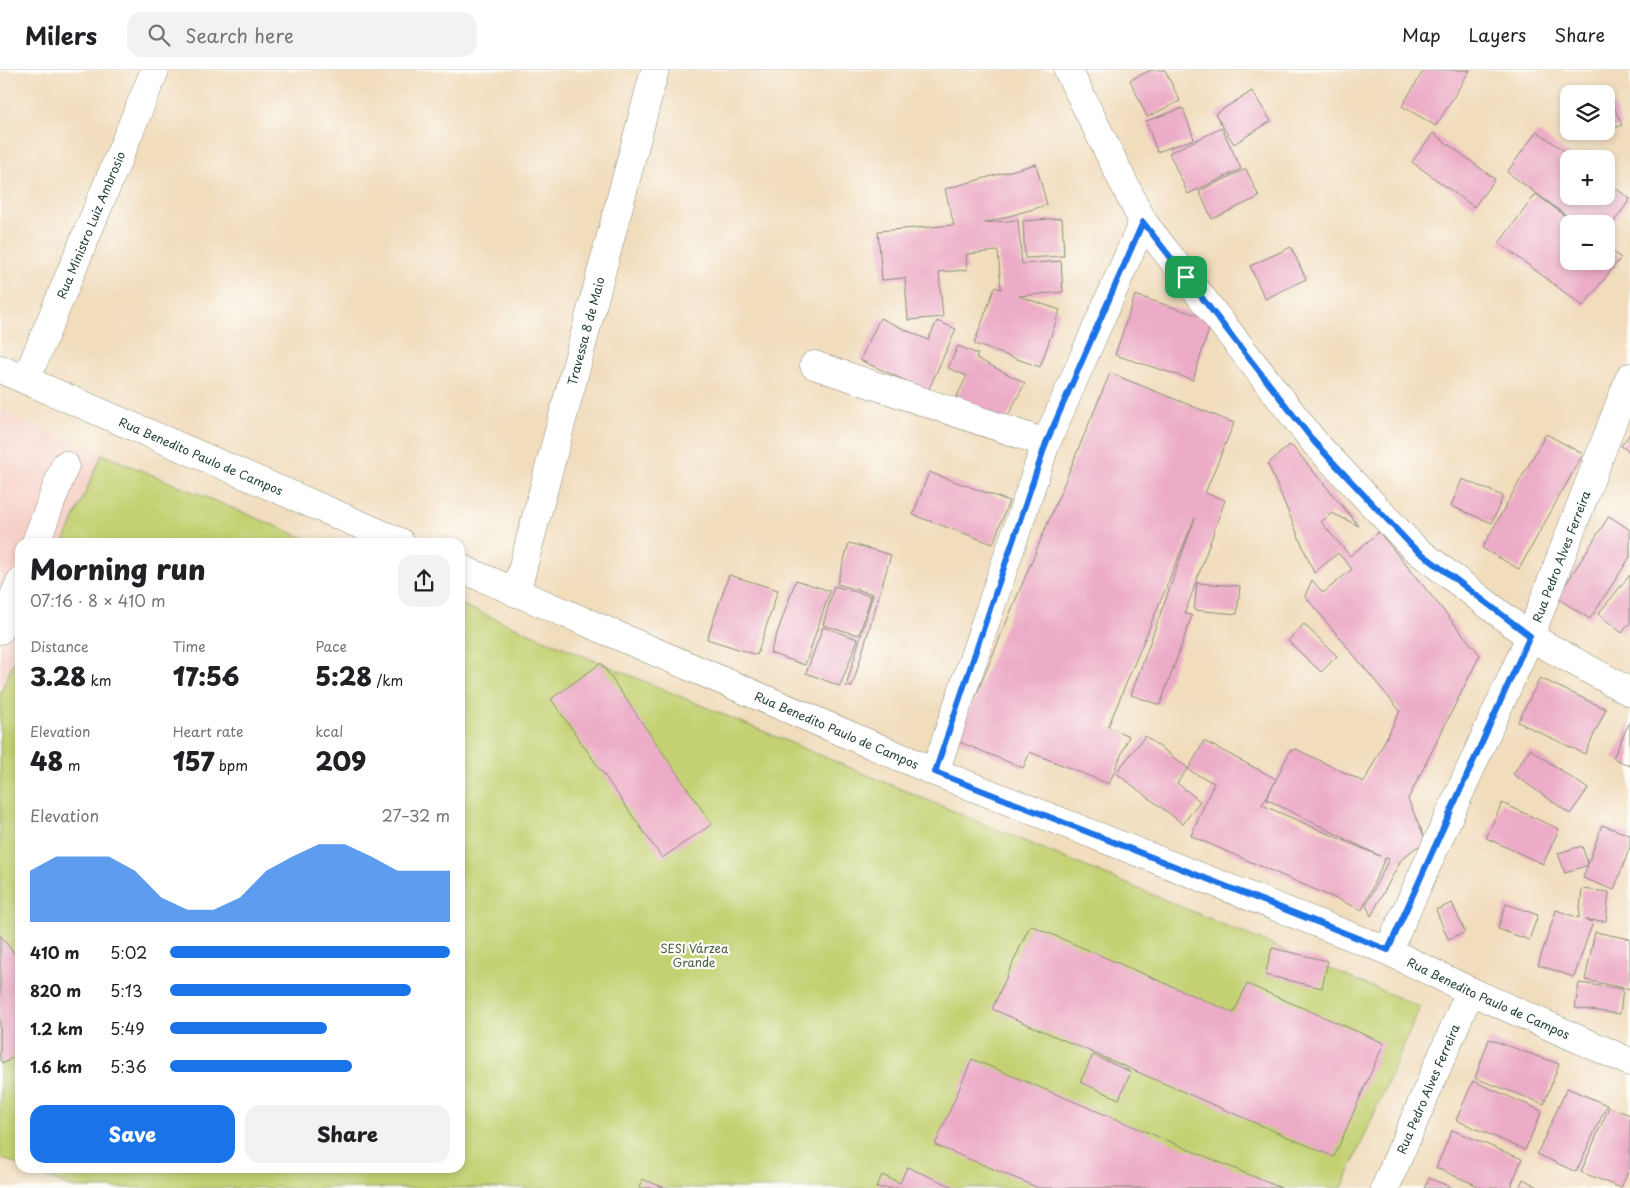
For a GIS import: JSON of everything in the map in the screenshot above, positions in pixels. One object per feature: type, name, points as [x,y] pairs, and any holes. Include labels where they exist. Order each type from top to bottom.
[{"type":"street","name":"Rua Ministro Luiz Ambrosio","points":[[26,380],[155,70]]},
{"type":"street","name":"Travessa 8 de Maio","points":[[516,593],[655,70]]},
{"type":"street","points":[[1068,70],[1143,222],[1315,443],[1413,547],[1530,636],[1630,692]]},
{"type":"street","points":[[935,772],[1046,443],[1143,222]]},
{"type":"street","points":[[814,365],[1046,443]]},
{"type":"street","name":"Rua Benedito Paulo de Campos","points":[[0,369],[391,538]]},
{"type":"street","name":"Rua Pedro Alves Ferreira","points":[[1388,950],[1530,636],[1630,377]]},
{"type":"street","points":[[38,538],[65,465]]},
{"type":"street","name":"Rua Benedito Paulo de Campos","points":[[465,570],[935,772],[1388,950],[1470,991],[1630,1062]]},
{"type":"street","points":[[0,630],[15,594]]},
{"type":"street","name":"Rua Pedro Alves Ferreira","points":[[1385,1188],[1470,991]]},
{"type":"shaded area","points":[[0,411],[102,454],[66,538],[15,538],[15,659],[0,694]]},
{"type":"green space","points":[[102,454],[304,538],[66,538]]},
{"type":"green space","name":"SESI Várzea Grande","points":[[465,606],[1420,1007],[1342,1188],[73,1188],[36,1173],[465,1173]]},
{"type":"green space","points":[[15,659],[15,1164],[0,1157],[0,694]]},
{"type":"building","points":[[1151,70],[1165,70],[1180,101],[1147,117],[1130,80]]},
{"type":"building","points":[[1424,70],[1470,70],[1436,126],[1402,106]]},
{"type":"building","points":[[1252,91],[1271,121],[1234,144],[1215,114]]},
{"type":"building","points":[[1183,108],[1194,139],[1157,152],[1146,121]]},
{"type":"building","points":[[1615,109],[1622,125],[1615,128]]},
{"type":"building","points":[[1222,128],[1241,169],[1188,194],[1169,153]]},
{"type":"building","points":[[1537,131],[1563,150],[1560,150],[1560,205],[1615,205],[1615,188],[1630,199],[1615,220],[1615,215],[1566,215],[1507,172]]},
{"type":"building","points":[[1433,133],[1495,179],[1474,207],[1412,162]]},
{"type":"building","points":[[1036,164],[1047,205],[985,223],[1018,220],[1022,264],[1061,261],[1063,292],[1019,296],[1060,310],[1040,367],[974,344],[995,287],[1001,289],[998,251],[966,254],[967,270],[939,272],[943,317],[908,320],[905,278],[882,280],[878,231],[954,225],[945,189]]},
{"type":"building","points":[[1246,169],[1259,197],[1212,219],[1199,191]]},
{"type":"building","points":[[1536,194],[1564,215],[1560,215],[1560,270],[1612,270],[1583,306],[1499,243]]},
{"type":"building","points":[[1062,218],[1064,256],[1025,258],[1023,221]]},
{"type":"building","points":[[1291,247],[1306,279],[1265,299],[1250,266]]},
{"type":"building","points":[[1615,254],[1621,258],[1615,266]]},
{"type":"building","points":[[1135,295],[1212,320],[1193,380],[1115,355]]},
{"type":"building","points":[[880,318],[928,340],[937,321],[956,329],[928,391],[860,360]]},
{"type":"building","points":[[958,346],[978,354],[976,358],[1025,383],[1003,425],[955,400],[967,376],[948,368]]},
{"type":"building","points":[[1110,373],[1234,423],[1205,493],[1225,500],[1185,613],[1192,616],[1160,705],[1131,695],[1195,518],[1108,727],[1129,736],[1109,784],[1030,752],[1023,768],[957,741]]},
{"type":"building","points":[[1546,434],[1583,454],[1519,569],[1482,548]]},
{"type":"building","points":[[1630,434],[1630,452],[1621,446]]},
{"type":"building","points":[[1289,445],[1293,447],[1359,526],[1332,513],[1321,522],[1350,556],[1379,532],[1480,655],[1408,799],[1427,843],[1415,848],[1401,860],[1371,916],[1366,905],[1389,859],[1385,858],[1362,910],[1191,836],[1214,783],[1188,770],[1204,741],[1276,779],[1290,751],[1296,749],[1364,782],[1400,711],[1305,596],[1312,580],[1323,593],[1352,569],[1338,553],[1314,573],[1268,464]],"holes":[[[1276,780],[1266,799],[1380,856],[1262,805]]]},
{"type":"building","points":[[929,472],[1009,501],[993,544],[913,515]]},
{"type":"building","points":[[1462,479],[1503,496],[1492,523],[1451,506]]},
{"type":"building","points":[[1609,516],[1630,530],[1630,557],[1590,619],[1557,598]]},
{"type":"building","points":[[849,543],[891,555],[852,687],[846,686],[873,594],[837,584]]},
{"type":"building","points":[[729,575],[778,590],[757,655],[707,639]]},
{"type":"building","points":[[1630,575],[1630,623],[1622,633],[1598,614]]},
{"type":"building","points":[[796,580],[830,591],[805,665],[770,653]]},
{"type":"building","points":[[1197,583],[1240,586],[1237,614],[1194,610]]},
{"type":"building","points":[[834,586],[871,596],[859,635],[823,625]]},
{"type":"building","points":[[1304,624],[1337,656],[1321,672],[1288,641]]},
{"type":"building","points":[[823,627],[858,639],[840,686],[806,673]]},
{"type":"building","points":[[601,663],[712,824],[662,858],[551,699]]},
{"type":"building","points":[[1540,678],[1606,709],[1585,754],[1518,722]]},
{"type":"building","points":[[1630,721],[1630,766],[1613,758]]},
{"type":"building","points":[[1145,736],[1188,768],[1177,783],[1200,801],[1183,824],[1116,773]]},
{"type":"building","points":[[1530,749],[1588,789],[1570,814],[1513,774]]},
{"type":"building","points":[[1502,803],[1559,829],[1543,864],[1486,838]]},
{"type":"building","points":[[1602,825],[1630,835],[1630,847],[1614,890],[1583,878],[1588,865],[1565,873],[1558,853],[1582,846],[1588,864]]},
{"type":"building","points":[[1582,889],[1609,892],[1606,921],[1585,920],[1593,922],[1574,977],[1538,965],[1556,910],[1579,918]]},
{"type":"building","points":[[1452,903],[1465,932],[1448,939],[1436,910]]},
{"type":"building","points":[[1506,904],[1538,915],[1529,940],[1498,929]]},
{"type":"building","points":[[1030,925],[1234,1013],[1247,984],[1384,1043],[1334,1157],[992,1009]]},
{"type":"building","points":[[1595,932],[1630,939],[1630,989],[1585,980]]},
{"type":"building","points":[[0,935],[15,954],[15,1056],[3,1064],[0,1060]]},
{"type":"building","points":[[1272,948],[1328,961],[1322,988],[1265,975]]},
{"type":"building","points":[[1579,983],[1623,989],[1620,1014],[1575,1008]]},
{"type":"building","points":[[1489,1039],[1559,1064],[1544,1104],[1475,1078]]},
{"type":"building","points":[[1093,1055],[1131,1072],[1119,1099],[1080,1082]]},
{"type":"building","points":[[972,1059],[1281,1188],[1039,1188],[935,1145]]},
{"type":"building","points":[[1473,1081],[1542,1111],[1525,1150],[1456,1120]]},
{"type":"building","points":[[1567,1088],[1607,1105],[1576,1172],[1537,1154]]},
{"type":"building","points":[[1609,1107],[1630,1115],[1630,1167],[1621,1188],[1581,1172]]},
{"type":"building","points":[[1452,1130],[1522,1159],[1510,1188],[1483,1188],[1436,1168]]},
{"type":"building","points":[[907,1167],[956,1188],[876,1188],[882,1175],[900,1183]]},
{"type":"building","points":[[1429,1178],[1453,1188],[1424,1188]]},
{"type":"building","points":[[642,1179],[666,1188],[639,1188]]},
{"type":"building","points":[[1523,1179],[1540,1188],[1519,1188]]},
{"type":"route","points":[[1143,222],[1186,277],[1315,443],[1413,547],[1530,636],[1388,950],[935,772],[1046,443],[1143,222]]}]
